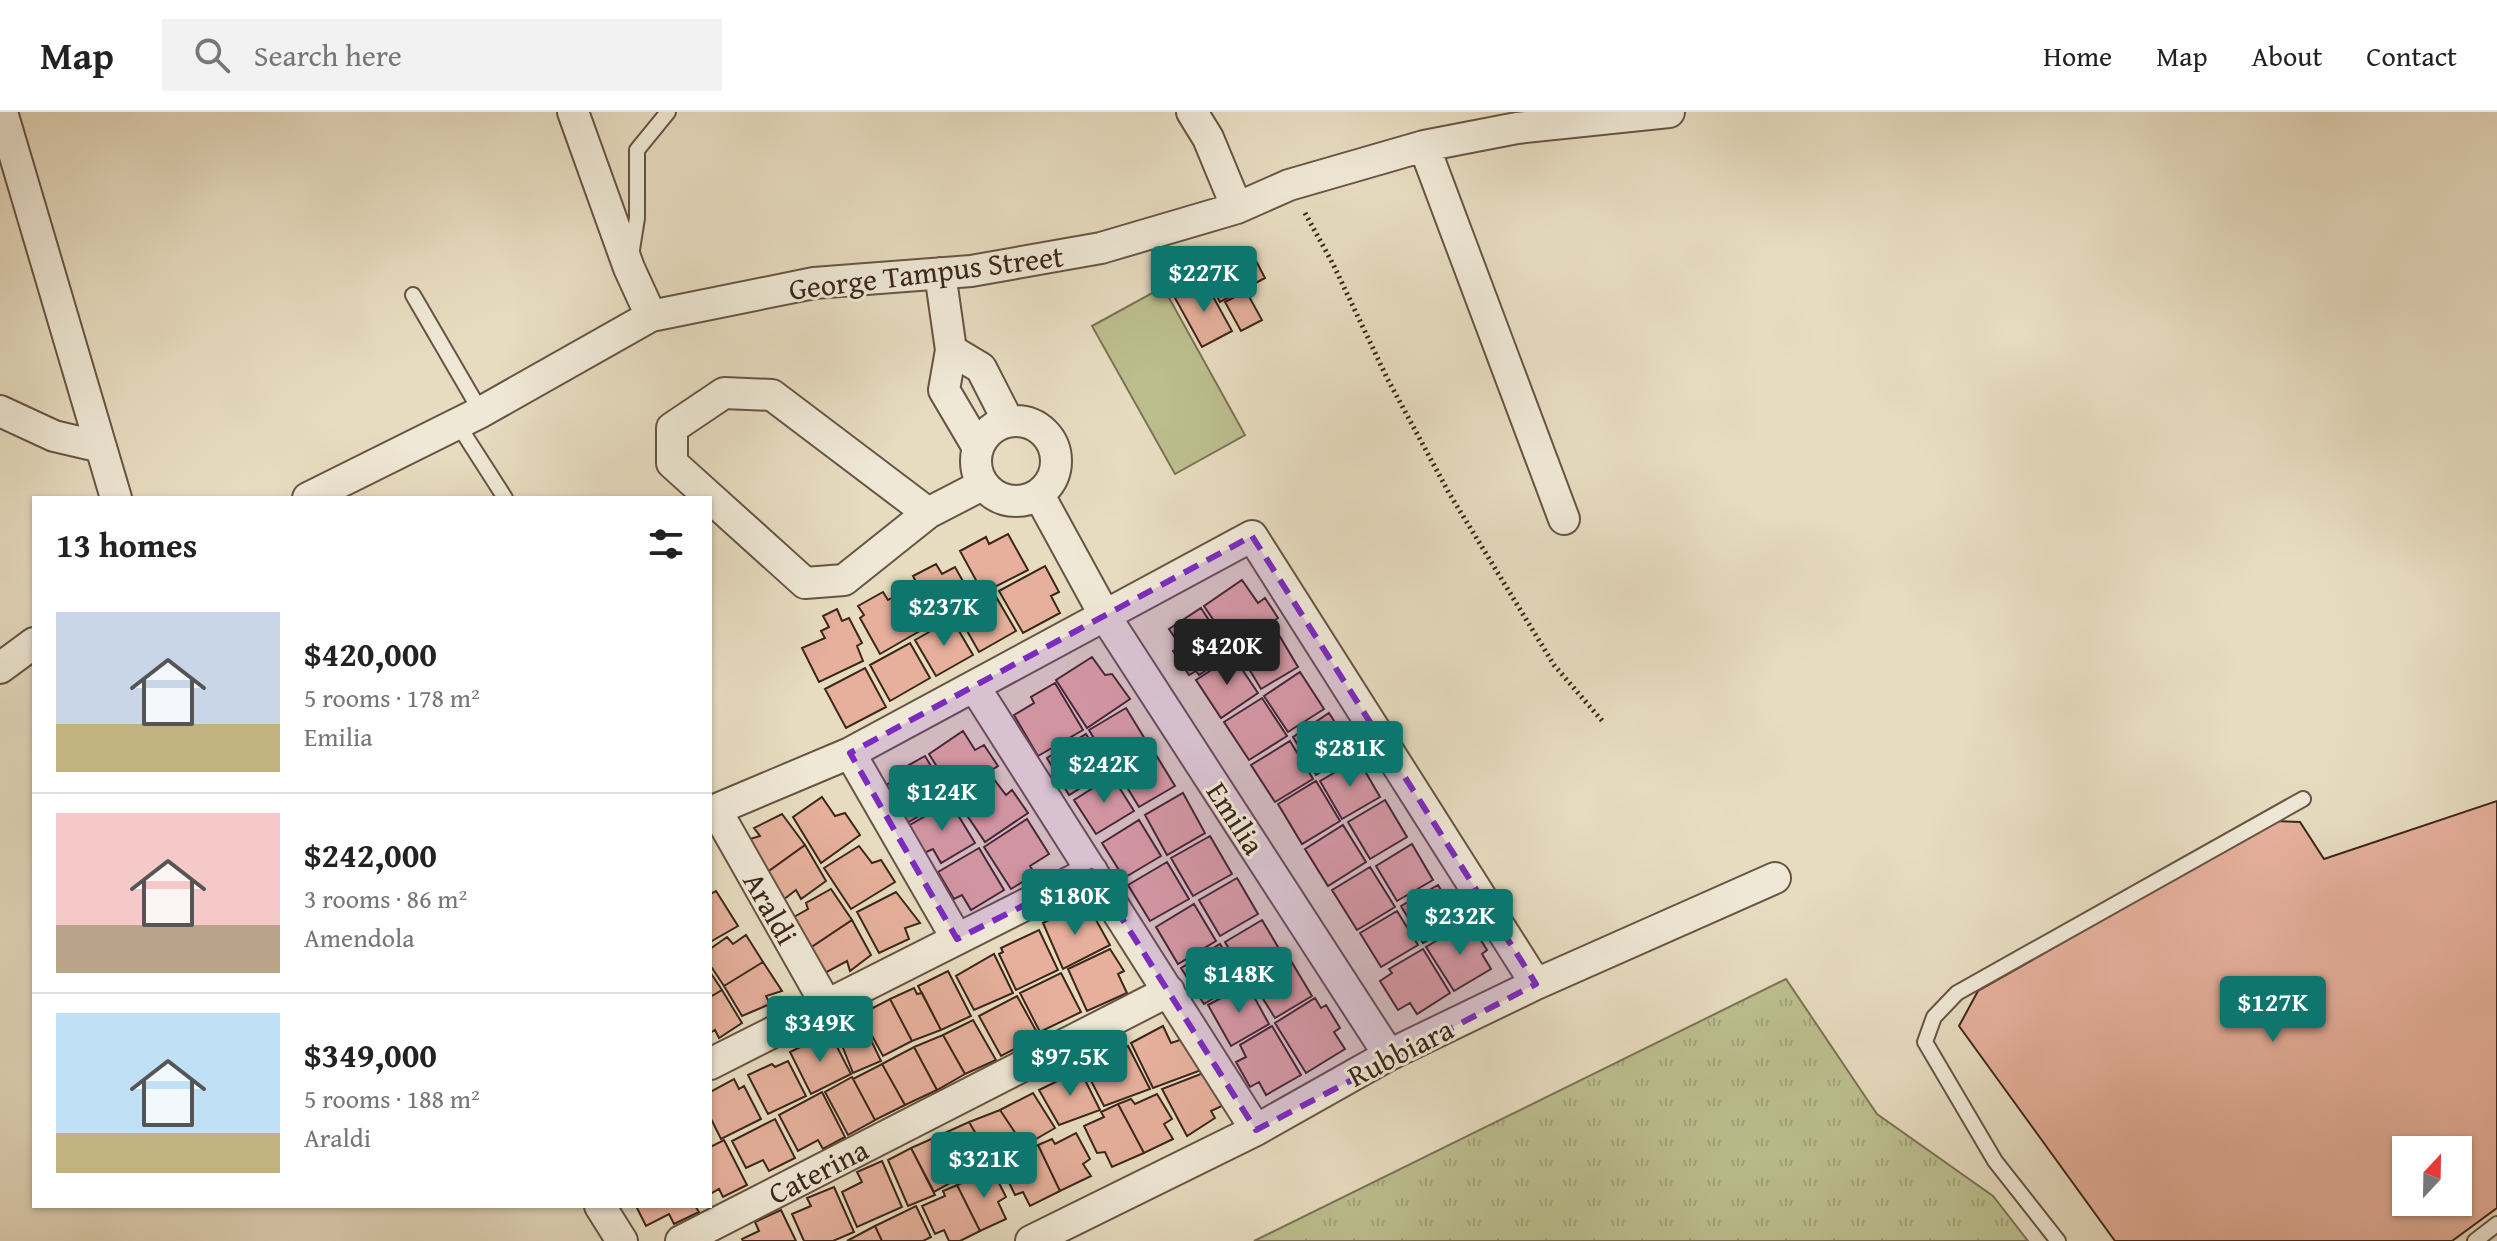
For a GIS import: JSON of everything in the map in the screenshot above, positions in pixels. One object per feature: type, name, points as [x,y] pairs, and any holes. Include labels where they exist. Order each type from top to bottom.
[{"type":"street","points":[[2,112],[115,496]]},
{"type":"street","points":[[573,112],[629,268],[651,316]]},
{"type":"street","points":[[1192,112],[1208,138],[1237,208]]},
{"type":"street","name":"George Tampus Street","points":[[312,496],[469,417],[651,316],[814,283],[971,271],[1101,248],[1237,208],[1289,185],[1424,146],[1517,128],[1669,112]]},
{"type":"street","points":[[1424,146],[1564,519]]},
{"type":"street","points":[[940,273],[951,350],[944,390],[977,446]]},
{"type":"street","points":[[951,350],[981,368],[1008,421]]},
{"type":"street","points":[[709,496],[672,463],[672,428],[724,393],[772,395],[928,513]]},
{"type":"street","points":[[0,411],[54,436],[101,447]]},
{"type":"street","points":[[1008,421],[1028,423],[1039,428],[1050,439],[1056,453],[1056,469],[1050,484],[1039,495],[1019,502],[999,498],[982,485],[974,459],[977,446],[990,429],[1008,421]]},
{"type":"street","points":[[712,499],[805,583],[844,580],[928,513],[982,485]]},
{"type":"street","name":"Emilia","points":[[1039,495],[1105,616],[1389,1055]]},
{"type":"street","points":[[713,811],[850,753],[1252,536],[1536,984]]},
{"type":"street","points":[[0,668],[32,644]]},
{"type":"street","points":[[974,686],[1256,1130]]},
{"type":"street","points":[[850,753],[957,939]]},
{"type":"street","name":"Araldi","points":[[713,811],[827,1006]]},
{"type":"street","points":[[712,1063],[1092,871]]},
{"type":"street","name":"Rubbiara","points":[[1031,1241],[1256,1130],[1389,1055],[1536,984],[1775,878]]},
{"type":"street","name":"Caterina","points":[[681,1241],[1169,991]]},
{"type":"street","points":[[601,1208],[622,1241]]},
{"type":"lane","points":[[629,268],[637,218],[637,150],[668,112]]},
{"type":"lane","points":[[413,295],[504,496]]},
{"type":"lane","points":[[2058,1241],[1995,1161],[1925,1042],[1934,1017],[1957,993],[2303,799]]},
{"type":"lane","points":[[2475,1241],[2497,1224]]},
{"type":"path","points":[[1289,185],[1333,264],[1387,378],[1449,493],[1554,665],[1604,723]]},
{"type":"highlighted area","points":[[1252,536],[1536,984],[1256,1130],[1092,871],[957,939],[850,753]]},
{"type":"green space","points":[[1163,287],[1245,435],[1175,474],[1092,326]]},
{"type":"green space","points":[[1786,979],[1877,1114],[1993,1196],[2028,1241],[1254,1241]]},
{"type":"building","points":[[1254,257],[1265,278],[1220,302],[1208,281]]},
{"type":"building","points":[[1205,282],[1232,331],[1202,347],[1175,298]]},
{"type":"building","points":[[1246,291],[1262,320],[1241,331],[1225,302]]},
{"type":"building","points":[[1008,534],[1028,570],[983,593],[960,551],[986,537],[989,544]]},
{"type":"building","points":[[936,564],[942,574],[955,567],[973,599],[931,622],[911,587],[917,584],[913,576]]},
{"type":"building","points":[[1045,566],[1059,592],[1051,596],[1060,613],[1023,633],[999,591]]},
{"type":"building","points":[[1242,580],[1258,603],[1265,598],[1278,618],[1274,621],[1277,624],[1235,652],[1204,606]]},
{"type":"building","points":[[904,591],[925,628],[880,654],[860,618],[864,615],[858,606],[883,592],[888,600]]},
{"type":"building","points":[[995,595],[1016,631],[979,652],[958,615]]},
{"type":"building","points":[[1201,608],[1231,654],[1199,675],[1196,671],[1189,675],[1173,651],[1181,647],[1169,629]]},
{"type":"building","points":[[837,609],[842,621],[849,618],[862,643],[857,646],[863,661],[819,682],[802,648],[825,638],[821,631],[829,627],[823,616]]},
{"type":"building","points":[[952,619],[973,655],[936,676],[915,640]]},
{"type":"building","points":[[1276,630],[1298,667],[1261,689],[1239,652]]},
{"type":"building","points":[[910,643],[930,678],[890,701],[870,665]]},
{"type":"building","points":[[1233,656],[1258,693],[1221,718],[1196,680]]},
{"type":"building","points":[[1092,657],[1105,675],[1112,674],[1130,699],[1087,728],[1056,680]]},
{"type":"building","points":[[865,668],[886,707],[846,728],[825,689]]},
{"type":"building","points":[[1300,672],[1324,709],[1288,732],[1264,696]]},
{"type":"building","points":[[1055,683],[1083,730],[1038,756],[1014,715],[1034,703],[1031,697]]},
{"type":"building","points":[[1262,698],[1287,736],[1249,760],[1224,722]]},
{"type":"building","points":[[1126,708],[1148,744],[1111,766],[1089,730]]},
{"type":"building","points":[[1329,713],[1354,752],[1316,775],[1293,737]]},
{"type":"building","points":[[963,731],[975,750],[984,745],[998,766],[954,794],[929,754]]},
{"type":"building","points":[[1086,734],[1108,771],[1069,795],[1047,758]]},
{"type":"building","points":[[1290,741],[1313,779],[1275,802],[1251,765]]},
{"type":"building","points":[[1153,750],[1175,786],[1139,807],[1117,771]]},
{"type":"building","points":[[925,756],[950,798],[907,823],[884,786],[904,775],[900,770]]},
{"type":"building","points":[[1358,759],[1380,797],[1342,819],[1320,781]]},
{"type":"building","points":[[1112,776],[1134,811],[1096,834],[1074,800]]},
{"type":"building","points":[[993,778],[1006,795],[1012,790],[1028,813],[985,842],[958,802]]},
{"type":"building","points":[[1316,781],[1340,821],[1302,844],[1278,804]]},
{"type":"building","points":[[1183,793],[1205,833],[1167,855],[1145,815]]},
{"type":"building","points":[[822,797],[835,816],[845,813],[860,835],[821,863],[793,817]]},
{"type":"building","points":[[1385,800],[1407,837],[1370,859],[1348,822]]},
{"type":"building","points":[[2497,801],[2497,1208],[2452,1241],[2115,1241],[1959,1026],[1978,991],[2276,821],[2300,822],[2324,859]]},
{"type":"building","points":[[950,802],[975,843],[941,863],[933,849],[924,853],[908,826]]},
{"type":"building","points":[[782,814],[805,845],[766,873],[747,840],[760,836],[754,828]]},
{"type":"building","points":[[1027,819],[1049,854],[1030,866],[1035,874],[1011,889],[984,847]]},
{"type":"building","points":[[1139,820],[1161,856],[1124,878],[1102,843]]},
{"type":"building","points":[[1343,825],[1366,862],[1328,886],[1305,849]]},
{"type":"building","points":[[1210,836],[1232,874],[1193,896],[1171,858]]},
{"type":"building","points":[[1412,844],[1433,880],[1397,901],[1376,866]]},
{"type":"building","points":[[805,845],[826,881],[801,899],[796,890],[783,900],[766,873]]},
{"type":"building","points":[[859,846],[872,863],[881,860],[895,882],[851,909],[824,868]]},
{"type":"building","points":[[979,848],[1004,890],[971,910],[962,895],[954,899],[938,872]]},
{"type":"building","points":[[1167,862],[1189,899],[1150,921],[1128,885]]},
{"type":"building","points":[[1370,867],[1395,907],[1357,930],[1332,890]]},
{"type":"building","points":[[1237,878],[1258,914],[1220,936],[1199,900]]},
{"type":"building","points":[[1438,885],[1459,921],[1423,943],[1401,906]]},
{"type":"building","points":[[831,889],[852,920],[810,948],[792,918],[808,909],[806,903]]},
{"type":"building","points":[[716,891],[738,926],[712,941],[712,893]]},
{"type":"building","points":[[896,892],[920,923],[905,928],[909,939],[879,953],[857,912]]},
{"type":"building","points":[[1194,904],[1216,941],[1178,964],[1156,927]]},
{"type":"building","points":[[1068,910],[1076,916],[1091,911],[1110,945],[1063,969],[1043,923]]},
{"type":"building","points":[[1397,911],[1418,945],[1381,967],[1360,933]]},
{"type":"building","points":[[852,920],[871,955],[850,971],[847,961],[825,973],[810,948]]},
{"type":"building","points":[[1262,920],[1284,957],[1247,979],[1225,942]]},
{"type":"building","points":[[1462,925],[1467,933],[1474,929],[1487,950],[1482,954],[1491,969],[1454,991],[1426,947]]},
{"type":"building","points":[[1039,930],[1058,970],[1016,990],[999,954],[1003,952],[1001,948]]},
{"type":"building","points":[[746,935],[763,962],[724,986],[712,968],[712,948],[727,937],[733,944]]},
{"type":"building","points":[[1220,944],[1242,981],[1204,1004],[1181,968]]},
{"type":"building","points":[[1110,949],[1124,971],[1118,974],[1127,993],[1087,1011],[1068,969]]},
{"type":"building","points":[[1423,949],[1450,993],[1417,1014],[1410,1003],[1398,1010],[1380,981],[1392,973],[1389,969]]},
{"type":"building","points":[[994,954],[1013,993],[974,1010],[956,976]]},
{"type":"building","points":[[1291,961],[1312,996],[1275,1018],[1253,983]]},
{"type":"building","points":[[763,962],[782,991],[766,996],[770,1004],[742,1016],[724,986]]},
{"type":"building","points":[[948,971],[971,1016],[941,1030],[918,986]]},
{"type":"building","points":[[1061,973],[1081,1012],[1040,1032],[1020,993]]},
{"type":"building","points":[[712,975],[722,990],[712,996]]},
{"type":"building","points":[[1247,984],[1269,1024],[1231,1046],[1208,1005]]},
{"type":"building","points":[[914,988],[917,994],[922,993],[941,1030],[912,1041],[890,999]]},
{"type":"building","points":[[722,990],[742,1023],[719,1038],[715,1030],[712,1032],[712,996]]},
{"type":"building","points":[[1017,996],[1039,1036],[1001,1056],[979,1016]]},
{"type":"building","points":[[1315,998],[1321,1008],[1326,1005],[1340,1028],[1334,1032],[1345,1049],[1306,1073],[1275,1023]]},
{"type":"building","points":[[890,999],[912,1041],[883,1056],[864,1021],[871,1018],[867,1011]]},
{"type":"building","points":[[860,1017],[881,1061],[853,1073],[835,1028]]},
{"type":"building","points":[[973,1020],[996,1060],[965,1074],[943,1035]]},
{"type":"building","points":[[1163,1026],[1171,1043],[1183,1039],[1204,1069],[1153,1088],[1131,1043]]},
{"type":"building","points":[[1272,1026],[1301,1075],[1266,1095],[1259,1082],[1250,1087],[1236,1062],[1246,1057],[1240,1045]]},
{"type":"building","points":[[943,1035],[965,1074],[937,1090],[914,1047]]},
{"type":"building","points":[[823,1036],[827,1044],[834,1041],[851,1074],[811,1094],[790,1052]]},
{"type":"building","points":[[1128,1046],[1150,1089],[1104,1106],[1086,1071]]},
{"type":"building","points":[[914,1047],[937,1090],[905,1105],[882,1064]]},
{"type":"building","points":[[788,1061],[806,1096],[768,1114],[748,1075],[772,1064],[775,1067]]},
{"type":"building","points":[[882,1064],[905,1105],[875,1120],[853,1079]]},
{"type":"building","points":[[1080,1070],[1100,1110],[1059,1125],[1039,1090]]},
{"type":"building","points":[[1206,1072],[1226,1104],[1211,1111],[1215,1118],[1187,1136],[1162,1089]]},
{"type":"building","points":[[852,1077],[875,1120],[848,1135],[825,1092]]},
{"type":"building","points":[[734,1079],[739,1089],[744,1086],[761,1119],[721,1139],[712,1121],[712,1091]]},
{"type":"building","points":[[822,1092],[845,1137],[823,1149],[818,1140],[798,1151],[779,1115]]},
{"type":"building","points":[[1033,1093],[1055,1128],[1024,1146],[1000,1110]]},
{"type":"building","points":[[1157,1094],[1172,1119],[1164,1124],[1173,1139],[1144,1153],[1118,1104],[1131,1099],[1135,1104]]},
{"type":"building","points":[[1118,1104],[1144,1153],[1112,1167],[1105,1152],[1097,1153],[1084,1126],[1104,1117],[1101,1112]]},
{"type":"building","points":[[1000,1110],[1024,1146],[993,1163],[969,1122]]},
{"type":"building","points":[[775,1119],[795,1158],[769,1171],[763,1160],[746,1168],[732,1141]]},
{"type":"building","points":[[969,1122],[993,1163],[963,1176],[938,1136]]},
{"type":"building","points":[[1076,1133],[1090,1159],[1083,1164],[1091,1176],[1060,1191],[1038,1145],[1052,1139],[1055,1144]]},
{"type":"building","points":[[938,1136],[963,1176],[934,1192],[911,1148]]},
{"type":"building","points":[[724,1140],[747,1185],[723,1197],[719,1189],[712,1193],[712,1146]]},
{"type":"building","points":[[1038,1145],[1060,1191],[1030,1206],[1023,1192],[1015,1195],[1002,1168],[1025,1157],[1022,1152]]},
{"type":"building","points":[[911,1148],[935,1195],[908,1206],[888,1160]]},
{"type":"building","points":[[882,1161],[902,1207],[857,1227],[842,1192],[862,1182],[857,1172]]},
{"type":"building","points":[[993,1171],[1006,1197],[998,1202],[1006,1219],[980,1231],[957,1185]]},
{"type":"building","points":[[957,1185],[980,1231],[960,1241],[949,1241],[944,1230],[935,1234],[922,1206],[945,1196],[943,1191]]},
{"type":"building","points":[[834,1187],[854,1232],[833,1241],[804,1241],[792,1214],[811,1206],[807,1198]]},
{"type":"building","points":[[916,1206],[931,1237],[923,1241],[882,1241],[875,1226]]},
{"type":"building","points":[[637,1208],[696,1208],[699,1212],[674,1224],[669,1214],[646,1226]]},
{"type":"building","points":[[781,1210],[796,1241],[743,1241],[759,1231],[755,1222]]},
{"type":"building","points":[[875,1226],[882,1241],[847,1241]]}]
